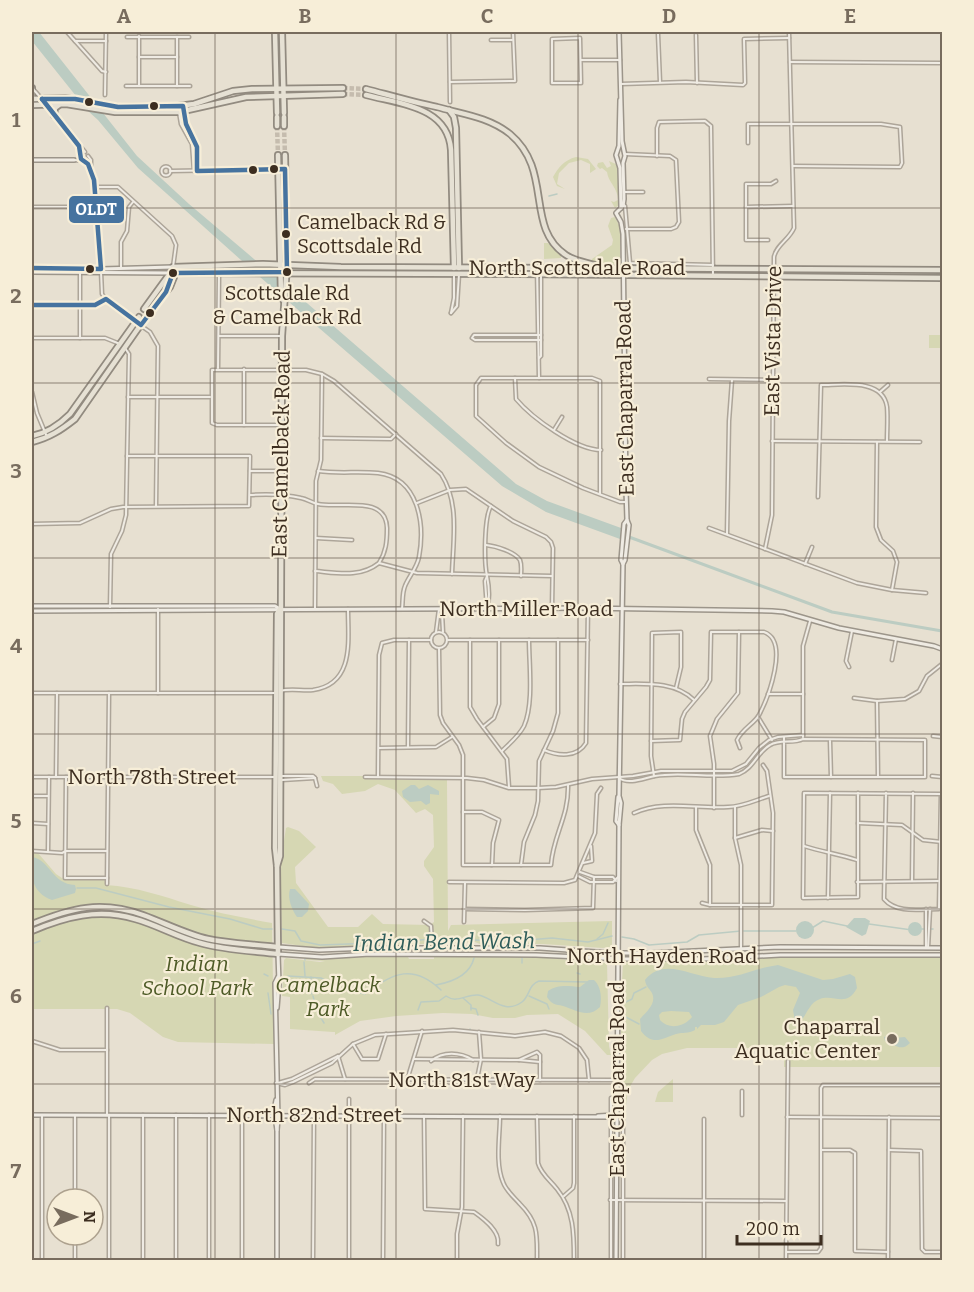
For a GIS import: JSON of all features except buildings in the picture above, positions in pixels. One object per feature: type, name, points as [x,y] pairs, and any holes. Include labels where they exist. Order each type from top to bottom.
[{"type":"main road","points":[[275,32],[277,126]]},
{"type":"main road","points":[[282,32],[284,126]]},
{"type":"main road","name":"East Chaparral Road","points":[[619,32],[623,155],[622,206]]},
{"type":"main road","points":[[32,87],[32,98],[78,100],[121,107],[180,109],[233,91],[276,88],[336,88],[343,91],[332,94],[236,98],[180,109],[104,110],[61,104],[32,105]]},
{"type":"main road","points":[[315,95],[331,92],[336,88]]},
{"type":"main road","points":[[455,195],[448,133],[433,115],[366,92],[486,120],[509,133],[530,160],[538,189],[542,222],[550,240],[560,251],[575,261],[602,268]]},
{"type":"main road","points":[[54,115],[56,106],[61,104]]},
{"type":"main road","points":[[449,110],[456,124],[456,270]]},
{"type":"main road","name":"East Camelback Road","points":[[277,1260],[277,1008],[275,983],[278,977],[277,866],[280,856],[277,778],[279,691],[277,614],[280,609],[282,336],[285,296],[280,265],[278,155]]},
{"type":"main road","name":"East Camelback Road","points":[[283,274],[287,265],[285,155]]},
{"type":"main road","name":"East Chaparral Road","points":[[616,1260],[617,880],[618,825],[621,802],[619,778],[621,609],[627,520],[623,234],[621,222],[616,213],[622,206],[624,192],[622,172],[616,155],[623,155]]},
{"type":"main road","points":[[618,159],[623,155]]},
{"type":"main road","points":[[32,160],[74,160]]},
{"type":"main road","points":[[219,272],[223,268],[240,264]]},
{"type":"main road","name":"North Scottsdale Road","points":[[32,272],[80,273],[121,269],[261,264],[713,276],[942,278]]},
{"type":"main road","points":[[147,311],[170,286],[174,277],[173,267]]},
{"type":"main road","name":"North Scottsdale Road","points":[[539,271],[602,268],[624,272],[713,267],[942,270]]},
{"type":"main road","name":"North Scottsdale Road","points":[[32,268],[283,274],[456,270]]},
{"type":"main road","points":[[876,278],[877,269]]},
{"type":"main road","points":[[898,269],[898,278]]},
{"type":"main road","points":[[32,436],[46,435],[70,414],[120,344],[140,321]]},
{"type":"main road","points":[[32,442],[63,429],[75,419],[119,356],[140,321]]},
{"type":"main road","name":"North Miller Road","points":[[32,608],[158,609],[275,606],[280,609],[588,608],[772,611],[784,612],[852,631],[941,649]]},
{"type":"main road","name":"North Hayden Road","points":[[32,924],[65,911],[92,907],[113,908],[144,915],[207,939],[319,950],[540,948],[617,953],[791,947],[942,948]]},
{"type":"main road","name":"North Hayden Road","points":[[32,931],[68,917],[111,914],[134,918],[203,944],[322,957],[370,954],[703,959],[780,955],[942,955]]},
{"type":"main road","name":"North 82nd Street","points":[[32,1115],[610,1116]]},
{"type":"main road","points":[[610,1116],[616,1115]]},
{"type":"street","points":[[68,32],[102,72],[106,72]]},
{"type":"street","points":[[105,95],[106,32]]},
{"type":"street","points":[[159,32],[159,37]]},
{"type":"street","points":[[449,32],[450,102]]},
{"type":"street","points":[[450,82],[514,81],[513,32]]},
{"type":"street","name":"East Vista Drive","points":[[765,549],[772,515],[773,269],[776,249],[794,228],[789,32]]},
{"type":"street","points":[[658,34],[660,83]]},
{"type":"street","points":[[696,35],[697,83]]},
{"type":"street","points":[[139,36],[139,86]]},
{"type":"street","points":[[127,37],[189,37]]},
{"type":"street","points":[[177,37],[177,86]]},
{"type":"street","points":[[580,38],[581,60],[581,83],[552,83],[552,39],[580,38]]},
{"type":"street","points":[[621,84],[743,85],[745,83],[744,39],[789,38]]},
{"type":"street","points":[[491,40],[513,40]]},
{"type":"street","points":[[75,41],[106,41]]},
{"type":"street","points":[[139,57],[177,57]]},
{"type":"street","points":[[581,60],[620,60]]},
{"type":"street","points":[[790,62],[942,63]]},
{"type":"street","points":[[126,86],[189,86]]},
{"type":"street","points":[[32,87],[91,160],[99,227],[102,291],[106,299],[140,321],[153,335],[158,346],[156,506]]},
{"type":"street","points":[[180,109],[197,147],[196,171]]},
{"type":"street","points":[[657,156],[659,122],[705,121],[711,126],[713,276]]},
{"type":"street","points":[[748,143],[748,123],[882,124],[900,127],[902,163],[900,167],[793,166]]},
{"type":"street","points":[[79,146],[84,161],[91,166]]},
{"type":"street","points":[[74,160],[85,152]]},
{"type":"street","points":[[623,155],[675,158],[678,163],[679,222],[676,227],[626,229]]},
{"type":"street","points":[[84,161],[88,156]]},
{"type":"street","points":[[74,160],[84,161]]},
{"type":"street","points":[[170,171],[285,169]]},
{"type":"street","points":[[768,240],[746,240],[746,184],[776,182]]},
{"type":"street","points":[[95,187],[118,187],[175,240],[173,267]]},
{"type":"street","points":[[624,192],[643,192]]},
{"type":"street","points":[[121,269],[121,242],[127,231],[129,207],[133,202]]},
{"type":"street","points":[[622,206],[626,207],[628,261],[632,264],[713,267]]},
{"type":"street","points":[[746,207],[794,206]]},
{"type":"street","points":[[32,207],[96,207]]},
{"type":"street","points":[[456,270],[457,306],[451,313],[454,298],[456,270]]},
{"type":"street","points":[[539,271],[541,356],[539,358],[539,378]]},
{"type":"street","points":[[218,369],[219,272]]},
{"type":"street","points":[[80,273],[80,338]]},
{"type":"street","points":[[32,305],[95,305],[106,299]]},
{"type":"street","points":[[539,335],[503,338],[475,340],[472,338],[474,335],[503,338],[539,340]]},
{"type":"street","points":[[219,336],[282,336]]},
{"type":"street","points":[[32,338],[109,338],[120,344]]},
{"type":"street","points":[[110,608],[111,554],[125,523],[127,506],[129,352],[124,348]]},
{"type":"street","points":[[119,356],[128,363]]},
{"type":"street","points":[[244,369],[244,425]]},
{"type":"street","points":[[282,425],[217,425],[212,423],[210,397],[212,370],[306,370],[322,374],[334,381],[441,474],[450,490],[453,504],[452,574]]},
{"type":"street","points":[[315,608],[316,504],[321,438],[322,374]]},
{"type":"street","points":[[600,494],[601,385],[597,379],[481,378],[476,385],[476,416],[506,443],[539,467],[567,482],[620,502],[626,502]]},
{"type":"street","points":[[515,378],[516,399],[537,418],[580,444],[601,450]]},
{"type":"street","points":[[709,379],[772,380]]},
{"type":"street","points":[[727,534],[732,380]]},
{"type":"street","points":[[818,497],[821,385],[869,386],[880,392],[887,406],[887,441]]},
{"type":"street","points":[[880,392],[888,385]]},
{"type":"street","points":[[32,392],[46,435]]},
{"type":"street","points":[[128,397],[210,397]]},
{"type":"street","points":[[554,430],[562,417]]},
{"type":"street","points":[[321,438],[392,439],[396,434]]},
{"type":"street","points":[[772,441],[920,442]]},
{"type":"street","points":[[877,442],[876,527],[881,540],[893,551],[897,561],[892,590]]},
{"type":"street","points":[[32,524],[80,523],[114,508],[127,506],[249,506],[250,456],[127,456]]},
{"type":"street","points":[[250,471],[281,471]]},
{"type":"street","points":[[318,471],[369,472],[390,476],[404,485],[417,503],[420,520],[420,552],[405,588],[402,609]]},
{"type":"street","points":[[417,503],[450,490],[466,489],[513,521],[546,537],[551,542],[552,609]]},
{"type":"street","points":[[249,495],[299,498],[316,504],[369,506],[381,512],[387,522],[386,549],[379,563],[369,571],[358,574],[315,571]]},
{"type":"street","points":[[487,609],[485,602],[486,515],[491,506]]},
{"type":"street","points":[[710,528],[857,583],[892,590],[926,593]]},
{"type":"street","points":[[316,538],[352,540]]},
{"type":"street","points":[[486,545],[517,557],[522,566],[521,576]]},
{"type":"street","points":[[804,565],[812,547]]},
{"type":"street","points":[[379,563],[413,573],[552,576]]},
{"type":"street","points":[[544,750],[559,755],[579,750],[586,743],[588,608]]},
{"type":"street","points":[[158,609],[158,693]]},
{"type":"street","points":[[32,693],[314,690],[328,685],[338,677],[345,665],[348,609]]},
{"type":"street","points":[[439,649],[432,645],[431,640],[432,635],[436,632],[440,609]]},
{"type":"street","points":[[439,649],[446,645],[447,640],[443,633],[440,609]]},
{"type":"street","points":[[803,737],[804,640],[810,621]]},
{"type":"street","points":[[849,667],[846,661],[852,631]]},
{"type":"street","points":[[436,632],[443,633]]},
{"type":"street","points":[[654,776],[651,741],[652,633],[681,632],[681,667],[676,688]]},
{"type":"street","points":[[651,741],[680,740],[682,719],[710,680],[711,632],[764,632],[771,635],[775,642],[775,671],[758,717],[740,734],[737,740],[740,748]]},
{"type":"street","points":[[714,808],[711,731],[717,719],[738,693],[739,632]]},
{"type":"street","points":[[892,660],[896,639]]},
{"type":"street","points":[[378,776],[379,655],[382,643],[394,640],[431,640]]},
{"type":"street","points":[[408,747],[409,640]]},
{"type":"street","points":[[447,640],[588,640]]},
{"type":"street","points":[[470,640],[469,700],[472,713],[509,763],[509,788]]},
{"type":"street","points":[[483,728],[494,718],[499,704],[499,640]]},
{"type":"street","points":[[502,751],[519,733],[526,718],[529,640]]},
{"type":"street","points":[[521,865],[524,842],[537,808],[539,761],[553,731],[558,713],[558,640]]},
{"type":"street","points":[[439,649],[440,715],[459,745],[462,755],[462,865],[551,865],[552,850],[568,805],[567,785]]},
{"type":"street","points":[[854,698],[901,701],[914,695],[930,674],[942,664]]},
{"type":"street","points":[[620,684],[651,684],[676,688],[694,700]]},
{"type":"street","points":[[56,777],[57,693]]},
{"type":"street","points":[[107,884],[109,693]]},
{"type":"street","points":[[768,694],[803,694]]},
{"type":"street","points":[[877,701],[878,777]]},
{"type":"street","points":[[758,717],[773,743]]},
{"type":"street","points":[[933,736],[942,737]]},
{"type":"street","points":[[379,748],[436,747],[452,737]]},
{"type":"street","points":[[366,777],[463,777],[484,780],[509,788],[538,788],[653,772],[740,769],[762,745],[771,739],[784,737],[803,737],[830,741],[925,740],[925,777],[784,777],[784,737]]},
{"type":"street","points":[[619,778],[631,781],[654,776],[733,775],[745,772],[773,743],[803,737]]},
{"type":"street","points":[[830,741],[831,777]]},
{"type":"street","points":[[702,903],[771,905],[772,805],[763,765]]},
{"type":"street","points":[[932,776],[942,777]]},
{"type":"street","name":"North 78th Street","points":[[32,777],[315,778],[317,786]]},
{"type":"street","points":[[48,851],[49,777]]},
{"type":"street","points":[[66,777],[66,878],[107,878]]},
{"type":"street","points":[[449,882],[572,882],[578,876],[584,863],[596,828],[597,794],[601,788]]},
{"type":"street","points":[[858,793],[858,897],[803,898],[804,793],[858,793],[886,794],[913,793],[941,794],[939,909],[896,909],[889,906],[884,899],[886,794]]},
{"type":"street","points":[[828,898],[830,793]]},
{"type":"street","points":[[912,881],[913,793]]},
{"type":"street","points":[[634,813],[665,805],[735,807],[769,795]]},
{"type":"street","points":[[32,796],[48,796]]},
{"type":"street","points":[[696,807],[696,830],[710,865],[710,905]]},
{"type":"street","points":[[735,807],[735,838],[741,860],[741,950]]},
{"type":"street","points":[[463,812],[482,812],[499,820],[493,843],[492,865]]},
{"type":"street","points":[[858,823],[902,825],[923,840],[941,842]]},
{"type":"street","points":[[32,824],[48,824]]},
{"type":"street","points":[[735,838],[762,830],[773,831]]},
{"type":"street","points":[[584,863],[592,861],[591,844]]},
{"type":"street","points":[[804,846],[857,860]]},
{"type":"street","points":[[32,851],[62,853],[66,851],[107,851]]},
{"type":"street","points":[[580,872],[594,877],[613,877],[617,880]]},
{"type":"street","points":[[578,876],[590,882],[617,880]]},
{"type":"street","points":[[464,909],[593,908],[594,877]]},
{"type":"street","points":[[603,877],[603,882]]},
{"type":"street","points":[[857,882],[939,881]]},
{"type":"street","points":[[464,922],[465,883]]},
{"type":"street","points":[[927,948],[928,909]]},
{"type":"street","points":[[424,921],[431,926],[432,942]]},
{"type":"street","points":[[107,1008],[109,1260]]},
{"type":"street","points":[[276,1083],[292,1079],[338,1056],[353,1044],[367,1037],[386,1033],[453,1030],[515,1036],[544,1032],[561,1036],[579,1048],[587,1060],[589,1080]]},
{"type":"street","points":[[407,1080],[422,1031]]},
{"type":"street","points":[[477,1080],[481,1059],[479,1032]]},
{"type":"street","points":[[353,1044],[362,1059],[378,1059],[381,1056],[386,1033]]},
{"type":"street","points":[[32,1041],[60,1050],[107,1050]]},
{"type":"street","points":[[519,1060],[537,1052],[540,1055],[540,1080]]},
{"type":"street","points":[[431,1060],[439,1055],[450,1054],[461,1054],[472,1060]]},
{"type":"street","points":[[338,1056],[345,1079]]},
{"type":"street","points":[[414,1059],[540,1062]]},
{"type":"street","points":[[786,1260],[788,1061]]},
{"type":"street","name":"North 81st Way","points":[[309,1083],[315,1079],[616,1080]]},
{"type":"street","points":[[787,1252],[820,1251],[823,1085],[942,1084]]},
{"type":"street","points":[[742,1091],[742,1115]]},
{"type":"street","points":[[610,1098],[610,1260]]},
{"type":"street","points":[[349,1099],[349,1260]]},
{"type":"street","points":[[42,1115],[42,1260]]},
{"type":"street","points":[[75,1115],[75,1187]]},
{"type":"street","points":[[143,1115],[143,1260]]},
{"type":"street","points":[[176,1115],[176,1260]]},
{"type":"street","points":[[209,1115],[209,1260]]},
{"type":"street","points":[[242,1115],[242,1260]]},
{"type":"street","points":[[313,1260],[314,1115]]},
{"type":"street","points":[[383,1260],[384,1115]]},
{"type":"street","points":[[424,1116],[425,1209],[469,1210],[478,1215],[497,1233],[498,1244]]},
{"type":"street","points":[[457,1260],[457,1234],[462,1210],[463,1116]]},
{"type":"street","points":[[500,1116],[502,1180],[505,1187],[528,1211],[535,1224],[537,1260]]},
{"type":"street","points":[[537,1116],[539,1167],[563,1197],[572,1221],[574,1260]]},
{"type":"street","points":[[563,1197],[573,1188],[574,1183],[574,1116]]},
{"type":"street","points":[[787,1117],[942,1118]]},
{"type":"street","points":[[888,1260],[889,1117]]},
{"type":"street","points":[[622,1260],[623,1119]]},
{"type":"street","points":[[704,1119],[704,1260]]},
{"type":"street","points":[[821,1150],[854,1151],[855,1251],[888,1252]]},
{"type":"street","points":[[889,1150],[921,1151],[923,1251],[942,1252]]},
{"type":"street","points":[[610,1200],[786,1201]]},
{"type":"green space","points":[[576,157],[588,159],[596,169],[590,173],[590,164],[581,160],[569,163],[559,173],[557,184],[565,189],[557,186],[553,177],[565,162]]},
{"type":"green space","points":[[609,161],[618,165],[616,165],[619,205],[615,208],[611,201],[618,200],[616,192],[607,172],[597,166],[598,163],[603,162],[607,168],[611,166]]},
{"type":"green space","points":[[615,217],[620,227],[620,264],[615,266],[590,263],[592,259],[612,245],[613,240],[608,226],[611,218]]},
{"type":"green space","points":[[544,243],[548,243],[561,255],[561,258],[544,259]]},
{"type":"green space","points":[[929,335],[942,335],[942,348],[929,348]]},
{"type":"green space","points":[[321,776],[447,780],[448,931],[451,925],[612,921],[612,947],[480,944],[475,942],[316,948],[282,943],[280,866],[288,827],[299,831],[316,847],[295,867],[296,883],[328,927],[358,927],[372,914],[383,924],[430,925],[434,922],[433,879],[424,866],[424,861],[434,847],[433,815],[425,809],[416,813],[395,790],[378,784],[365,791],[342,794],[333,784],[323,781]]},
{"type":"green space","name":"Indian School Park","points":[[32,853],[38,853],[56,874],[65,880],[106,880],[106,885],[139,890],[231,915],[272,923],[274,1044],[178,1042],[163,1037],[130,1013],[117,1009],[32,1009]]},
{"type":"green space","name":"Camelback Park","points":[[408,957],[409,959],[434,959],[434,957],[521,957],[522,960],[523,957],[531,957],[607,963],[611,1055],[607,1055],[585,1031],[558,1014],[527,1015],[515,1018],[443,1013],[396,1016],[360,1021],[335,1035],[335,1032],[290,1029],[290,997],[282,996],[286,958],[320,962],[325,961],[306,960],[306,958]]},
{"type":"green space","points":[[776,957],[942,957],[942,1067],[784,1067],[784,1048],[687,1048],[662,1054],[652,1060],[635,1078],[628,1090],[625,1113],[621,1113],[623,963],[698,962]]},
{"type":"green space","points":[[673,1079],[673,1102],[655,1102],[658,1092]]},
{"type":"shaded area","points":[[32,32],[39,32],[137,156],[189,204],[516,484],[547,501],[621,528],[620,539],[546,512],[502,486],[260,277],[138,168],[88,111],[32,41]]},
{"type":"shaded area","points":[[411,785],[419,789],[428,785],[439,791],[439,795],[430,794],[430,803],[426,805],[421,801],[410,802],[403,797],[402,791]]},
{"type":"shaded area","points":[[32,857],[43,862],[61,881],[75,885],[75,893],[52,900],[40,893],[32,877]]},
{"type":"shaded area","points":[[290,889],[295,889],[309,904],[308,911],[302,917],[297,917],[292,907]]},
{"type":"shaded area","points":[[854,918],[865,918],[870,921],[866,934],[862,936],[846,927]]},
{"type":"shaded area","points":[[805,921],[811,924],[814,930],[811,936],[805,939],[799,936],[796,930],[799,924]]},
{"type":"shaded area","points":[[915,922],[920,924],[922,929],[920,934],[915,936],[910,934],[908,929],[910,924]]},
{"type":"shaded area","points":[[778,965],[823,980],[850,974],[855,977],[857,988],[845,999],[825,998],[816,1001],[798,1023],[795,1021],[793,1010],[800,993],[796,987],[785,985],[738,1005],[724,1022],[715,1025],[701,1025],[697,1029],[695,1027],[695,1030],[657,1040],[645,1036],[641,1031],[640,1019],[653,1001],[652,993],[645,980],[652,973],[668,969],[705,977],[723,978]],"holes":[[[671,1011],[689,1012],[692,1017],[676,1026],[664,1023],[660,1020],[659,1015],[662,1012]]]},
{"type":"shaded area","points":[[589,980],[594,980],[600,989],[600,1007],[595,1011],[582,1013],[554,1004],[547,997],[548,991],[556,987],[580,987]]},
{"type":"shaded area","points":[[890,1035],[895,1038],[905,1037],[910,1043],[903,1047],[885,1041],[884,1037]]},
{"type":"waterway","points":[[549,196],[557,194]]},
{"type":"waterway","points":[[621,534],[832,612],[942,631]]},
{"type":"waterway","name":"Indian Bend Wash","points":[[77,888],[96,888],[169,907],[230,919],[263,929],[272,929]]},
{"type":"waterway","name":"Indian Bend Wash","points":[[812,928],[823,921],[847,926]]},
{"type":"waterway","points":[[597,939],[603,934],[608,923]]},
{"type":"waterway","name":"Indian Bend Wash","points":[[869,924],[912,930]]},
{"type":"waterway","name":"Indian Bend Wash","points":[[282,929],[295,931],[301,941],[320,945],[429,939],[515,941],[552,938],[588,942],[612,936]]},
{"type":"waterway","name":"Indian Bend Wash","points":[[922,929],[933,929]]},
{"type":"waterway","name":"Indian Bend Wash","points":[[622,937],[649,945],[687,942],[699,935],[741,931],[796,931]]},
{"type":"waterway","points":[[32,944],[40,941]]},
{"type":"waterway","points":[[522,957],[522,963]]},
{"type":"waterway","points":[[436,985],[460,977],[469,969],[474,958]]},
{"type":"waterway","points":[[304,962],[305,976]]},
{"type":"waterway","points":[[264,974],[268,976]]},
{"type":"waterway","points":[[367,993],[386,980],[404,974],[422,977],[441,990]]},
{"type":"waterway","points":[[288,976],[321,978],[341,989],[365,994]]},
{"type":"waterway","points":[[311,977],[312,994]]},
{"type":"waterway","points":[[418,1010],[421,1002],[439,1001],[446,996],[458,999],[478,995],[504,1006],[516,1006],[539,981],[587,982]]},
{"type":"waterway","points":[[624,1003],[632,999],[634,993],[646,987]]},
{"type":"waterway","points":[[268,993],[271,1014]]},
{"type":"waterway","points":[[313,996],[317,1011],[324,1023]]},
{"type":"waterway","points":[[529,996],[547,1004],[549,1009]]},
{"type":"waterway","points":[[463,998],[471,1005],[471,1010]]},
{"type":"waterway","points":[[471,1008],[476,1009],[478,1015]]},
{"type":"waterway","points":[[624,1016],[639,1024]]},
{"type":"tunnel","points":[[343,88],[366,89]]},
{"type":"tunnel","points":[[343,94],[366,95]]},
{"type":"tunnel","points":[[277,126],[278,155]]},
{"type":"tunnel","points":[[284,126],[285,155]]},
{"type":"transit line","name":"OLDT","points":[[32,268],[101,269],[94,180],[88,164],[81,159],[79,146],[42,99]]},
{"type":"transit line","name":"OLDT","points":[[32,305],[95,305],[106,299],[141,325],[166,292],[173,273],[287,272],[285,169],[197,171],[197,147],[186,124],[183,106],[118,107],[75,99],[42,99]]},
{"type":"place","name":"Camelback Rd & Scottsdale Rd","points":[[286,234]]},
{"type":"place","name":"Scottsdale Rd & Camelback Rd","points":[[287,272]]},
{"type":"place","name":"Chaparral Aquatic Center","points":[[892,1039]]}]
